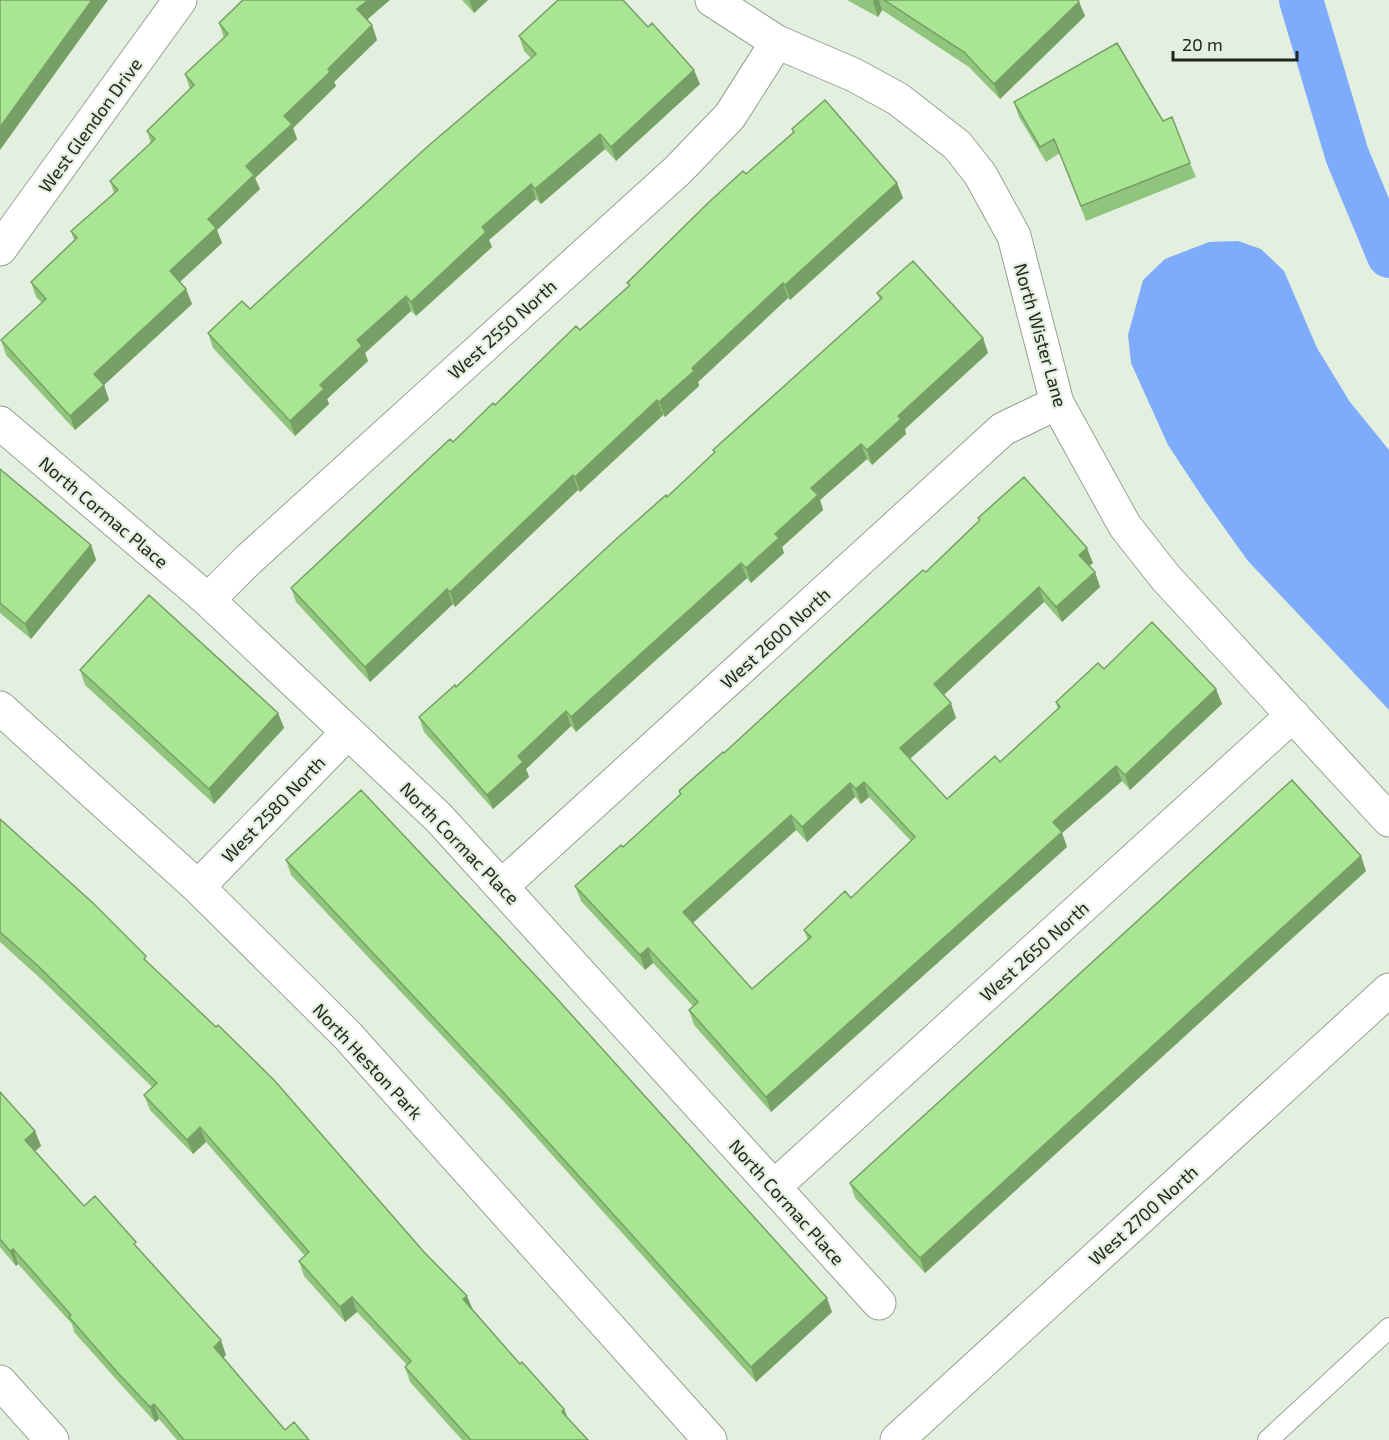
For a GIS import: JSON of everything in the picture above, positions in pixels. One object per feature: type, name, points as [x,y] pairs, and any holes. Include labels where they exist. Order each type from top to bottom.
[{"type":"street","name":"West Glendon Drive","points":[[0,249],[180,0]]},
{"type":"street","name":"North Wister Lane","points":[[712,0],[777,42],[854,75],[898,99],[963,152],[980,174],[1014,236],[1057,403],[1125,526],[1166,578],[1389,820]]},
{"type":"street","name":"West 2550 North","points":[[208,600],[248,560],[678,170],[730,116],[777,42]]},
{"type":"street","name":"West 2600 North","points":[[502,886],[1003,429],[1057,403]]},
{"type":"street","name":"North Cormac Place","points":[[0,423],[208,600],[439,818],[879,1303]]},
{"type":"street","name":"North Heston Park","points":[[0,708],[198,886],[348,1036],[710,1440]]},
{"type":"street","name":"West 2650 North","points":[[774,1187],[1293,715]]},
{"type":"street","name":"West 2580 North","points":[[198,886],[348,732]]},
{"type":"street","name":"West 2700 North","points":[[897,1440],[1389,990]]},
{"type":"street","points":[[0,1382],[52,1440]]},
{"type":"lane","points":[[1269,1440],[1389,1328]]},
{"type":"water","points":[[1238,241],[1261,249],[1284,271],[1317,348],[1350,402],[1389,450],[1389,710],[1248,561],[1168,445],[1131,363],[1128,335],[1143,280],[1165,259],[1209,242]]},
{"type":"building","points":[[0,0],[92,0],[0,127]]},
{"type":"building","points":[[243,0],[368,0],[357,9],[372,25],[328,69],[330,72],[284,116],[292,124],[246,166],[254,175],[208,219],[216,228],[170,271],[186,289],[94,374],[104,385],[70,416],[1,340],[46,299],[31,282],[77,238],[71,231],[118,190],[110,181],[155,139],[147,131],[194,85],[185,74],[228,34],[219,23]]},
{"type":"building","points":[[558,0],[623,0],[648,27],[652,23],[694,70],[611,147],[600,134],[535,189],[531,184],[482,227],[486,232],[411,302],[406,296],[357,340],[362,346],[320,385],[324,389],[290,421],[208,333],[242,301],[250,309],[427,147],[536,54],[519,36]]},
{"type":"building","points":[[884,0],[1078,0],[1079,2],[994,84],[964,52]]},
{"type":"building","points":[[1117,43],[1163,121],[1172,117],[1190,163],[1081,206],[1054,139],[1040,147],[1014,102]]},
{"type":"building","points":[[825,100],[897,183],[785,285],[783,283],[692,368],[694,371],[659,402],[657,400],[575,477],[573,475],[450,592],[447,589],[365,667],[291,588],[450,439],[453,442],[493,403],[495,405],[576,326],[580,330],[630,285],[627,283],[708,203],[743,171],[746,174],[794,132],[792,129]]},
{"type":"building","points":[[913,261],[983,338],[898,416],[901,419],[867,450],[861,444],[811,488],[818,495],[775,534],[779,538],[746,568],[741,563],[571,717],[566,711],[518,756],[523,762],[487,795],[419,717],[455,685],[456,687],[614,541],[666,495],[667,497],[715,452],[713,450],[882,298],[877,293]]},
{"type":"building","points":[[0,469],[91,545],[25,624],[0,603]]},
{"type":"building","points":[[1024,477],[1087,548],[1079,555],[1095,572],[1056,607],[1039,587],[934,684],[951,703],[900,748],[947,799],[995,756],[1000,762],[1060,707],[1056,702],[1098,663],[1104,669],[1152,622],[1216,689],[1125,775],[1116,766],[1053,822],[1062,832],[766,1097],[689,1010],[698,1002],[648,948],[640,955],[575,886],[621,845],[623,847],[681,794],[679,791],[724,753],[923,570],[926,572],[980,520],[978,518]],"holes":[[[864,782],[915,837],[851,898],[845,891],[804,930],[811,937],[752,989],[683,912],[791,815],[802,827],[850,783],[856,789]]]},
{"type":"building","points":[[149,595],[278,713],[209,789],[80,670]]},
{"type":"building","points":[[1292,780],[1361,856],[920,1258],[850,1183]]},
{"type":"building","points":[[361,790],[550,991],[827,1298],[751,1367],[503,1092],[286,860]]},
{"type":"building","points":[[0,819],[93,903],[146,956],[144,959],[216,1027],[218,1025],[274,1080],[424,1252],[467,1296],[463,1299],[520,1364],[522,1362],[564,1409],[562,1412],[588,1440],[471,1440],[405,1367],[411,1361],[352,1297],[340,1307],[299,1261],[309,1252],[200,1127],[187,1140],[144,1095],[157,1083],[36,964],[0,932]]},
{"type":"building","points":[[0,1092],[35,1131],[25,1140],[84,1206],[95,1196],[136,1242],[134,1244],[221,1340],[214,1347],[285,1430],[294,1422],[309,1440],[184,1440],[154,1404],[150,1407],[117,1372],[13,1249],[10,1251],[0,1239]]},
{"type":"waterway","points":[[1301,0],[1347,155],[1389,256]]}]
